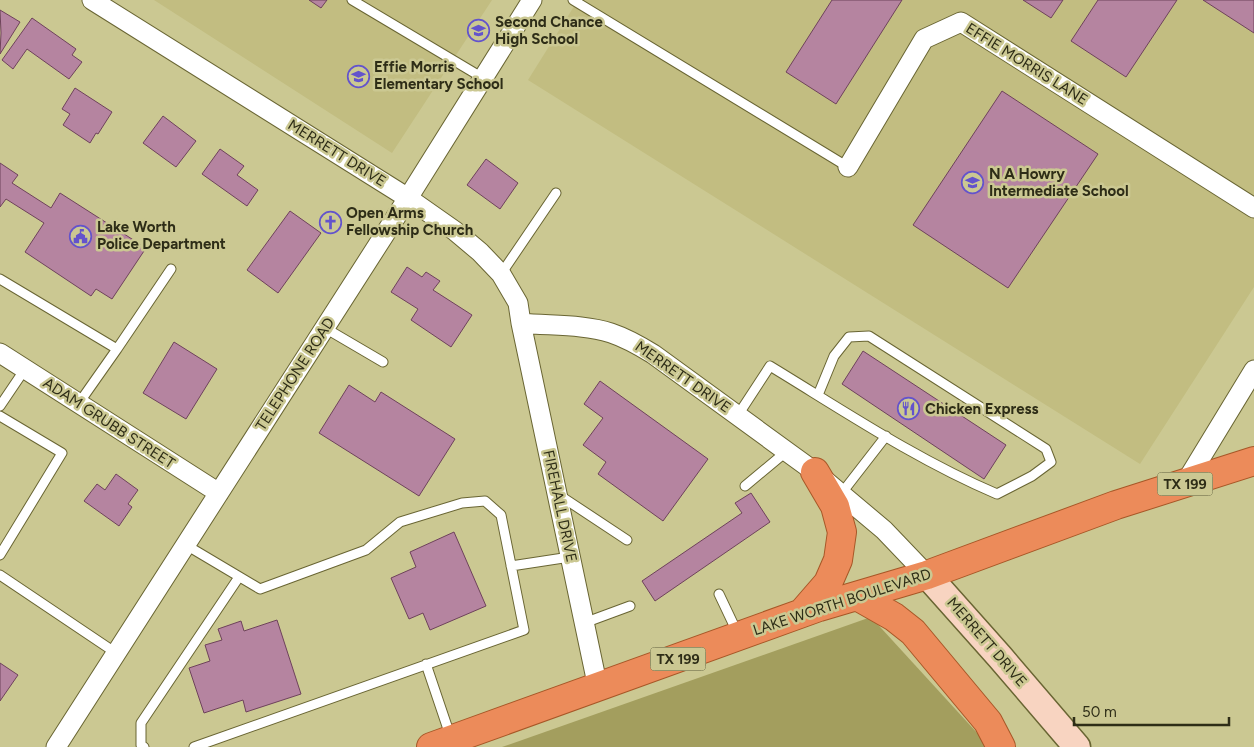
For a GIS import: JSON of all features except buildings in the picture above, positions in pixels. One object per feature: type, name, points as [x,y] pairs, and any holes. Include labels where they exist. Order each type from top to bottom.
[{"type":"highway","name":"LAKE WORTH BOULEVARD","points":[[441,743],[802,613],[927,575],[1116,505],[1184,485],[1254,461]]},
{"type":"highway","points":[[802,613],[828,583],[838,560],[842,532],[835,506],[815,472]]},
{"type":"highway","points":[[857,596],[894,617],[913,632],[988,722],[1001,747]]},
{"type":"main road","name":"MERRETT DRIVE","points":[[927,575],[1077,747]]},
{"type":"street","name":"MERRETT DRIVE","points":[[92,0],[408,198],[455,231],[480,252],[501,274],[518,303],[521,323],[592,328],[628,339],[654,354],[815,472],[884,530],[927,575]]},
{"type":"street","name":"TELEPHONE ROAD","points":[[56,747],[408,198],[532,0]]},
{"type":"street","name":"EFFIE MORRIS LANE","points":[[848,167],[924,39],[961,22],[1254,208]]},
{"type":"street","name":"FIREHALL DRIVE","points":[[521,323],[598,688]]},
{"type":"street","name":"ADAM GRUBB STREET","points":[[0,353],[218,493]]},
{"type":"street","points":[[1184,485],[1254,370]]},
{"type":"lane","points":[[352,0],[483,78]]},
{"type":"lane","points":[[574,0],[848,167]]},
{"type":"lane","points":[[501,274],[556,192]]},
{"type":"lane","points":[[79,403],[171,268]]},
{"type":"lane","points":[[0,279],[117,349]]},
{"type":"lane","points":[[325,328],[383,362]]},
{"type":"lane","points":[[738,415],[770,366],[818,395],[886,436],[964,480],[997,494],[1032,476],[1051,462],[1046,449],[869,336],[849,337],[834,356],[818,395]]},
{"type":"lane","points":[[0,406],[25,369]]},
{"type":"lane","points":[[0,416],[62,453],[0,554]]},
{"type":"lane","points":[[841,494],[886,436]]},
{"type":"lane","points":[[745,486],[787,451]]},
{"type":"lane","points":[[557,494],[627,540]]},
{"type":"lane","points":[[186,545],[260,589],[366,550],[400,522],[462,504],[485,501],[501,515],[524,630],[194,747]]},
{"type":"lane","points":[[511,566],[570,557]]},
{"type":"lane","points":[[0,576],[116,653]]},
{"type":"lane","points":[[144,747],[141,744],[141,723],[239,577]]},
{"type":"lane","points":[[719,594],[739,637]]},
{"type":"lane","points":[[584,623],[630,606]]},
{"type":"lane","points":[[426,664],[441,743]]},
{"type":"shaded area","name":"Effie Morris Elementary School","points":[[154,0],[492,0],[392,153]]},
{"type":"shaded area","name":"N A Howry Intermediate School","points":[[578,0],[1254,0],[1254,287],[1140,464],[528,80]]},
{"type":"shaded area","points":[[871,617],[990,747],[502,747]]},
{"type":"place","name":"Second Chance High School","points":[[479,31]]},
{"type":"place","name":"Effie Morris Elementary School","points":[[358,76]]},
{"type":"place","name":"N A Howry Intermediate School","points":[[973,183]]},
{"type":"place","name":"Open Arms Fellowship Church","points":[[330,222]]},
{"type":"place","name":"Lake Worth Police Department","points":[[81,236]]},
{"type":"place","name":"Chicken Express","points":[[909,409]]}]
